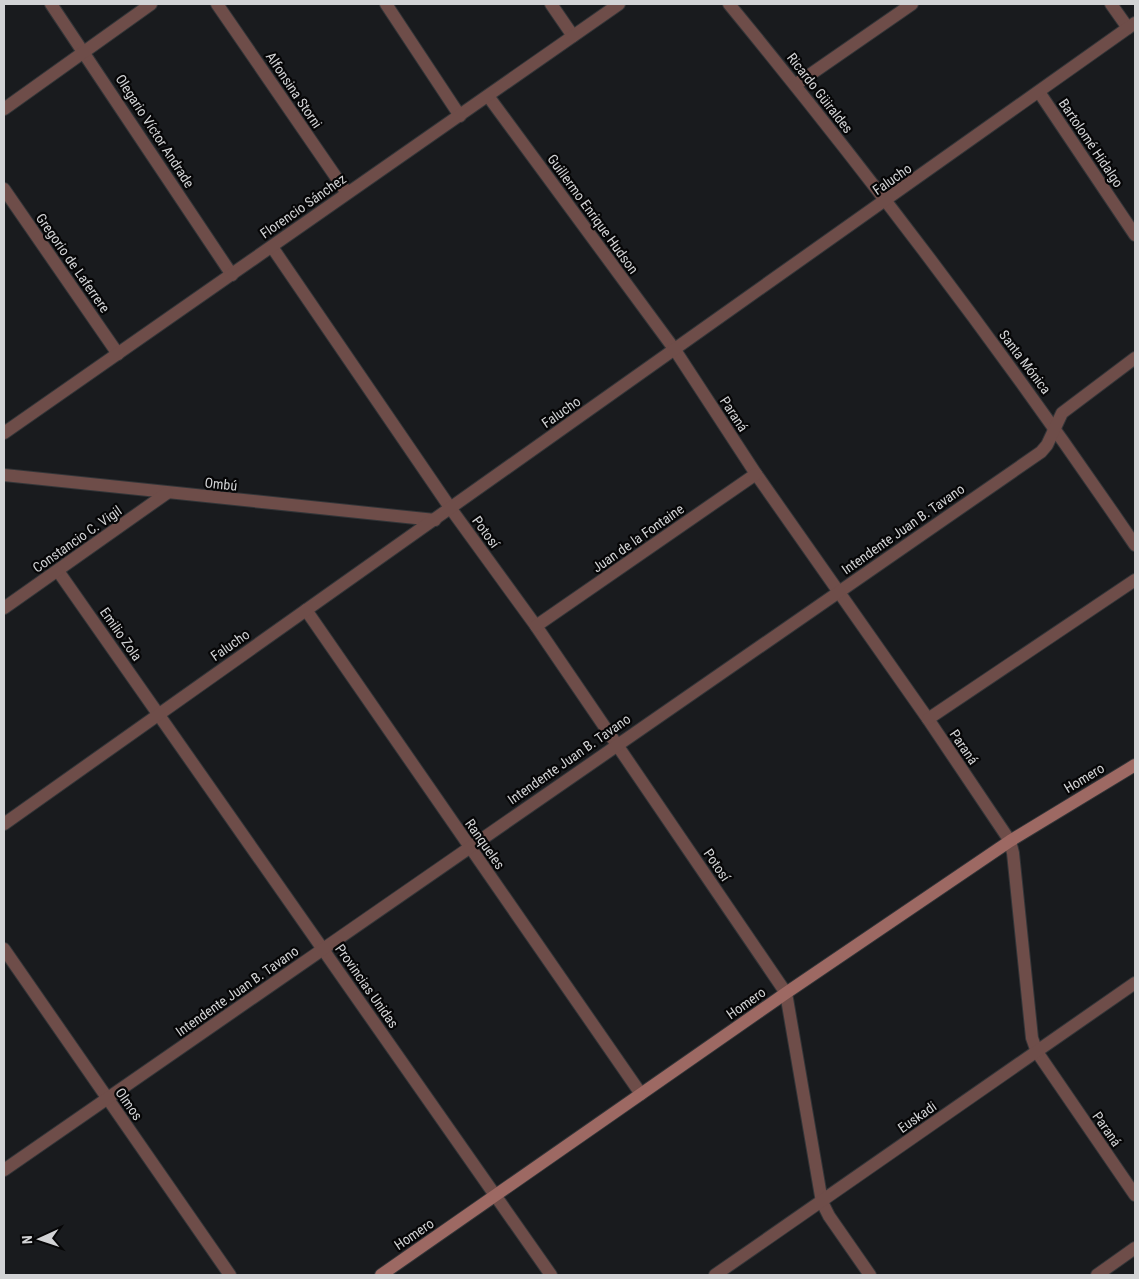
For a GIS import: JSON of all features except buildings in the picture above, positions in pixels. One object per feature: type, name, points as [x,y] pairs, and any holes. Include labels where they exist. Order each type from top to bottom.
[{"type":"main road","name":"Homero","points":[[381,1275],[786,993],[1010,841],[1135,765]]},
{"type":"street","name":"Olegario Víctor Andrade","points":[[52,4],[232,275]]},
{"type":"street","points":[[4,108],[151,4]]},
{"type":"street","name":"Alfonsina Storni","points":[[217,4],[347,193]]},
{"type":"street","points":[[386,4],[460,116]]},
{"type":"street","points":[[551,4],[573,36]]},
{"type":"street","name":"Florencio Sánchez","points":[[4,433],[619,4]]},
{"type":"street","name":"Ricardo Güiraldes","points":[[729,4],[886,201]]},
{"type":"street","points":[[795,85],[912,4]]},
{"type":"street","points":[[1111,4],[1132,26]]},
{"type":"street","name":"Falucho","points":[[4,824],[1132,26]]},
{"type":"street","name":"Bartolomé Hidalgo","points":[[1039,92],[1135,235]]},
{"type":"street","name":"Guillermo Enrique Hudson","points":[[488,96],[674,350]]},
{"type":"street","name":"Gregorio de Laferrere","points":[[4,189],[118,354]]},
{"type":"street","name":"Santa Mónica","points":[[886,201],[1054,426],[1135,545]]},
{"type":"street","points":[[272,247],[450,509]]},
{"type":"street","name":"Paraná","points":[[674,350],[756,474],[928,719],[1010,841],[1013,853],[1032,1038],[1036,1052],[1135,1195]]},
{"type":"street","name":"Intendente Juan B. Tavano","points":[[4,1170],[108,1100],[617,744],[1041,452],[1047,445],[1054,426],[1062,413],[1070,405],[1135,358]]},
{"type":"street","name":"Juan de la Fontaine","points":[[536,626],[756,474]]},
{"type":"street","name":"Ombú","points":[[4,475],[435,520]]},
{"type":"street","name":"Constancio C. Vigil","points":[[4,608],[167,493]]},
{"type":"street","name":"Potosí","points":[[450,509],[536,626],[786,993],[822,1202],[829,1216],[870,1275]]},
{"type":"street","name":"Emilio Zola","points":[[58,571],[159,714]]},
{"type":"street","points":[[928,719],[1135,580]]},
{"type":"street","name":"Ranqueles","points":[[306,610],[641,1094]]},
{"type":"street","name":"Provincias Unidas","points":[[159,714],[551,1275]]},
{"type":"street","name":"Olmos","points":[[4,949],[230,1275]]},
{"type":"street","name":"Euskadi","points":[[716,1275],[1135,983]]},
{"type":"street","points":[[1096,1275],[1135,1248]]}]
